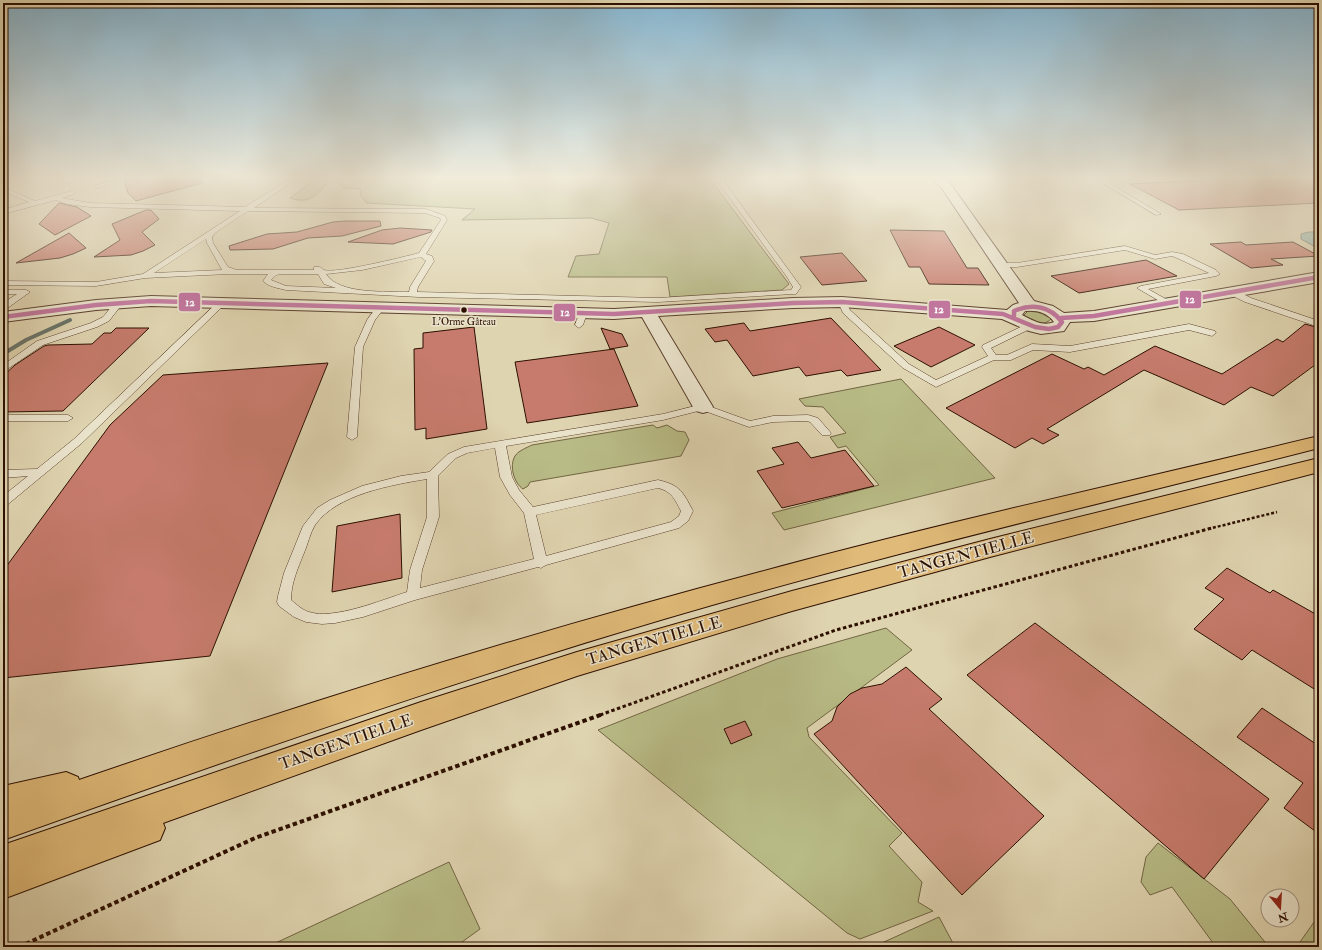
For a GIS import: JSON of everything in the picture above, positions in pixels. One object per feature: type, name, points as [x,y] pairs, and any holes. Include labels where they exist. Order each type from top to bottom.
[{"type":"highway","name":"TANGENTIELLE","points":[[3,823],[161,767],[557,640],[753,583],[1319,442]]},
{"type":"highway","name":"TANGENTIELLE","points":[[3,862],[421,716],[577,664],[792,601],[990,548],[1319,465]]},
{"type":"highway","points":[[3,881],[210,805],[421,716]]},
{"type":"highway","points":[[3,803],[161,767]]},
{"type":"street","points":[[972,223],[1030,306]]},
{"type":"street","points":[[1014,316],[1013,314],[1016,309],[1030,306],[1052,311],[1061,318],[1094,316],[1319,277]]},
{"type":"street","points":[[3,317],[119,303],[150,301],[381,307],[581,319],[793,303],[842,302],[1014,316],[1017,320],[1029,326],[1052,328],[1062,324],[1061,318]]},
{"type":"street","points":[[648,313],[703,407]]},
{"type":"lane","points":[[145,276],[224,223]]},
{"type":"lane","points":[[422,255],[442,223]]},
{"type":"lane","points":[[277,272],[269,277],[267,281],[271,284],[286,288],[422,295],[658,300],[794,292],[797,287],[791,277],[752,223]]},
{"type":"lane","points":[[212,231],[209,237],[210,243],[225,269],[238,272]]},
{"type":"lane","points":[[1000,264],[1017,265],[1125,248],[1156,257],[1172,254],[1180,256],[1216,274],[1141,288],[1168,304]]},
{"type":"lane","points":[[321,272],[362,268],[422,255],[429,258],[430,261],[414,287],[413,293],[422,295]]},
{"type":"lane","points":[[3,283],[96,284],[145,276],[277,272],[302,267],[319,269],[327,282],[352,292]]},
{"type":"lane","points":[[3,292],[26,292],[6,305],[3,305]]},
{"type":"lane","points":[[1232,292],[1248,300],[1319,324]]},
{"type":"lane","points":[[3,502],[78,441],[223,302]]},
{"type":"lane","points":[[842,302],[846,311],[906,366],[936,384],[993,357],[1008,358],[1032,347],[1077,348],[1189,327],[1212,332]]},
{"type":"lane","points":[[3,369],[40,343],[94,325],[106,319],[119,303]]},
{"type":"lane","points":[[352,437],[359,346],[371,320],[381,307]]},
{"type":"lane","points":[[993,357],[986,347],[1029,326]]},
{"type":"lane","points":[[530,512],[658,484],[668,485],[676,489],[687,511],[684,518],[675,525],[541,563],[330,618],[308,618],[292,610],[284,602],[284,588],[311,522],[320,512],[335,502],[365,489],[396,480],[432,475],[452,456],[464,450],[663,417],[703,407],[749,424],[773,419],[808,418],[814,420],[826,433]]},
{"type":"lane","points":[[3,418],[68,418]]},
{"type":"lane","points":[[500,444],[506,477],[514,492],[530,512],[541,563]]},
{"type":"lane","points":[[3,474],[39,472]]},
{"type":"lane","points":[[413,596],[416,570],[433,517],[432,475]]},
{"type":"path","points":[[19,947],[255,838],[836,630],[1200,531],[1277,512]]},
{"type":"green space","points":[[609,223],[743,223],[789,284],[782,290],[670,297],[667,277],[568,277],[576,256],[599,254]]},
{"type":"green space","points":[[1028,311],[1041,312],[1051,319],[1045,323],[1037,323],[1024,315]]},
{"type":"green space","points":[[901,379],[995,478],[784,530],[772,513],[879,485],[846,446],[838,448],[830,437],[846,433],[823,407],[805,406],[799,399]]},
{"type":"green space","points":[[653,425],[657,428],[667,425],[677,431],[685,432],[689,440],[681,456],[530,482],[528,486],[523,489],[517,483],[513,474],[512,465],[516,454],[532,445]]},
{"type":"green space","points":[[886,628],[912,650],[807,728],[809,737],[902,833],[889,846],[922,882],[918,902],[933,911],[860,939],[847,933],[598,730],[777,659]]},
{"type":"green space","points":[[1158,843],[1230,899],[1269,947],[1216,947],[1172,887],[1150,895],[1141,882],[1146,857]]},
{"type":"green space","points":[[449,862],[480,929],[455,947],[267,947]]},
{"type":"green space","points":[[1319,915],[1319,947],[1305,947],[1300,942]]},
{"type":"green space","points":[[939,917],[955,947],[873,947]]},
{"type":"water","points":[[1319,232],[1319,249],[1301,239],[1301,234]]},
{"type":"building","points":[[40,223],[77,223],[55,235]]},
{"type":"building","points":[[153,223],[142,232],[155,245],[131,255],[94,257],[120,240],[112,224]]},
{"type":"building","points":[[328,223],[380,223],[381,226],[342,236],[308,238],[273,249],[230,250],[229,246],[267,234],[297,232]]},
{"type":"building","points":[[400,228],[432,230],[431,232],[393,244],[348,242],[382,230]]},
{"type":"building","points":[[890,230],[944,231],[967,268],[978,268],[989,285],[929,284],[920,267],[909,267]]},
{"type":"building","points":[[69,233],[86,248],[60,258],[16,263]]},
{"type":"building","points":[[1241,242],[1246,245],[1293,242],[1319,256],[1271,259],[1283,265],[1251,268],[1210,244]]},
{"type":"building","points":[[842,253],[867,281],[822,285],[800,257]]},
{"type":"building","points":[[1146,260],[1177,276],[1079,293],[1051,276]]},
{"type":"building","points":[[831,318],[881,370],[847,376],[841,370],[806,376],[799,367],[753,376],[727,340],[715,342],[705,329],[744,323],[750,331]]},
{"type":"building","points":[[1305,324],[1319,328],[1319,362],[1273,396],[1251,387],[1224,405],[1144,370],[1047,429],[1059,435],[1043,444],[1032,438],[1015,448],[946,408],[1052,354],[1084,369],[1088,367],[1104,375],[1155,346],[1222,374],[1277,339],[1283,342]]},
{"type":"building","points":[[474,327],[487,429],[426,439],[426,428],[415,430],[414,349],[423,348],[423,333]]},
{"type":"building","points":[[939,327],[975,345],[931,367],[894,346]]},
{"type":"building","points":[[116,328],[149,328],[63,411],[3,412],[3,376],[15,365],[44,346],[92,344],[104,333],[111,333]]},
{"type":"building","points":[[601,328],[622,334],[628,346],[610,349]]},
{"type":"building","points":[[614,349],[638,406],[527,423],[515,362]]},
{"type":"building","points":[[328,363],[210,656],[3,678],[3,571],[110,425],[163,375]]},
{"type":"building","points":[[798,442],[811,458],[845,450],[874,486],[782,508],[757,471],[784,464],[772,448]]},
{"type":"building","points":[[400,514],[402,578],[332,592],[337,526]]},
{"type":"building","points":[[1227,568],[1270,593],[1273,590],[1319,616],[1319,692],[1252,650],[1242,660],[1194,629],[1224,599],[1205,588]]},
{"type":"building","points":[[1035,623],[1269,799],[1204,879],[967,675]]},
{"type":"building","points":[[906,667],[942,699],[929,709],[1044,816],[962,895],[814,734],[832,721],[837,707],[850,694],[862,688],[882,684]]},
{"type":"building","points":[[1262,708],[1319,746],[1319,834],[1284,808],[1303,783],[1237,737]]},
{"type":"building","points":[[745,721],[752,735],[731,744],[724,729]]},
{"type":"waterway","points":[[3,354],[26,340],[70,320]]},
{"type":"transit line","name":"12","points":[[1061,318],[1094,316],[1319,277]]},
{"type":"transit line","name":"12","points":[[3,317],[96,305],[151,301],[614,314],[793,303],[842,302],[1003,314],[1035,327],[1049,329],[1058,327],[1062,322],[1053,312],[1033,306],[1020,308],[1014,311],[1014,316]]},
{"type":"place","name":"L'Orme Gâteau","points":[[464,310]]}]
